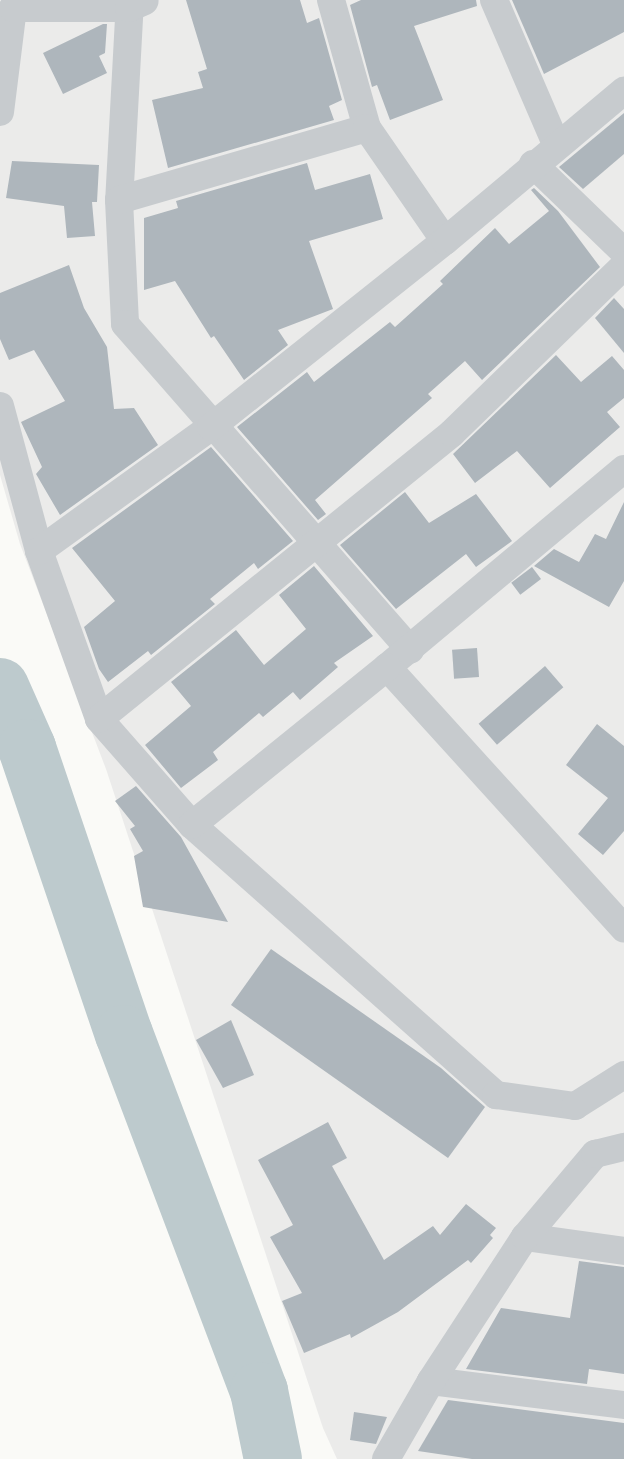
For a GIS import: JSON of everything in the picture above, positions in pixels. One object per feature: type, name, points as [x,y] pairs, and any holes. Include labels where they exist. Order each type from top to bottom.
[{"type":"street","points":[[332,0],[367,128],[445,241]]},
{"type":"street","points":[[494,0],[557,146]]},
{"type":"street","points":[[0,112],[7,4],[136,3],[118,200],[124,324],[211,427],[410,650]]},
{"type":"street","points":[[39,551],[211,427],[445,241],[533,164],[624,91]]},
{"type":"street","points":[[118,200],[367,128]]},
{"type":"street","points":[[533,164],[624,252]]},
{"type":"street","points":[[99,719],[452,433],[624,266]]},
{"type":"street","points":[[0,406],[39,551],[99,719],[192,825],[496,1095],[575,1106],[624,1075]]},
{"type":"street","points":[[192,825],[410,650],[624,469]]},
{"type":"street","points":[[387,667],[624,928]]},
{"type":"street","points":[[386,1459],[431,1381],[525,1237],[595,1154],[624,1147]]},
{"type":"street","points":[[595,1154],[624,1155]]},
{"type":"street","points":[[525,1237],[624,1251]]},
{"type":"street","points":[[431,1381],[624,1405]]},
{"type":"shaded area","points":[[0,0],[624,0],[624,1459],[337,1459],[323,1428],[106,769],[20,544],[0,475]]},
{"type":"building","points":[[186,0],[300,0],[307,23],[319,18],[342,100],[329,106],[334,120],[168,168],[152,100],[203,88],[198,72],[207,69]]},
{"type":"building","points":[[361,0],[476,0],[477,6],[414,26],[443,100],[390,120],[377,85],[372,87],[350,5]]},
{"type":"building","points":[[512,0],[624,0],[624,32],[544,74]]},
{"type":"building","points":[[107,24],[105,53],[99,56],[107,73],[63,94],[43,53]]},
{"type":"building","points":[[624,113],[624,154],[583,189],[559,167]]},
{"type":"building","points":[[12,161],[99,165],[97,202],[92,202],[95,236],[67,238],[64,206],[6,198]]},
{"type":"building","points":[[307,163],[315,190],[370,174],[383,219],[309,241],[333,309],[278,330],[288,345],[244,380],[214,336],[211,338],[175,281],[144,290],[144,218],[178,208],[176,201]]},
{"type":"building","points":[[534,188],[558,211],[600,267],[482,380],[465,361],[428,394],[432,398],[315,500],[326,514],[318,520],[237,427],[307,372],[314,382],[390,322],[395,327],[443,284],[440,281],[495,228],[509,244],[549,211],[531,190]]},
{"type":"building","points":[[69,265],[84,308],[107,347],[114,409],[134,408],[158,445],[60,515],[36,474],[42,467],[21,422],[65,401],[34,350],[9,360],[0,339],[0,293]]},
{"type":"building","points":[[614,298],[624,309],[624,353],[595,318]]},
{"type":"building","points":[[556,355],[581,382],[612,356],[624,370],[624,398],[607,412],[620,427],[550,488],[517,451],[475,483],[453,454]]},
{"type":"building","points":[[211,447],[293,541],[258,569],[254,563],[210,599],[215,604],[151,655],[148,651],[108,682],[99,669],[84,627],[115,601],[72,548]]},
{"type":"building","points":[[405,492],[429,523],[476,494],[512,541],[476,567],[466,554],[396,609],[340,545]]},
{"type":"building","points":[[624,502],[624,581],[609,607],[534,566],[554,549],[579,562],[595,534],[606,539]]},
{"type":"building","points":[[314,566],[373,636],[334,663],[338,667],[300,700],[293,692],[263,717],[259,713],[213,752],[218,760],[181,788],[145,745],[191,706],[171,682],[236,630],[264,665],[306,629],[279,595]]},
{"type":"building","points":[[532,567],[541,579],[520,595],[511,583]]},
{"type":"building","points":[[477,648],[479,677],[454,679],[452,650]]},
{"type":"building","points":[[545,666],[563,687],[497,745],[479,724]]},
{"type":"building","points":[[597,724],[624,746],[624,831],[603,855],[578,834],[608,798],[566,765]]},
{"type":"building","points":[[136,786],[181,837],[228,922],[143,907],[134,856],[143,851],[130,829],[135,826],[115,801]]},
{"type":"building","points":[[271,949],[441,1068],[485,1107],[448,1158],[231,1005]]},
{"type":"building","points":[[231,1020],[254,1075],[223,1088],[196,1040]]},
{"type":"building","points":[[328,1122],[347,1158],[332,1166],[384,1260],[433,1226],[440,1235],[466,1204],[496,1228],[490,1235],[493,1238],[471,1263],[468,1260],[398,1312],[351,1338],[350,1334],[304,1353],[282,1301],[302,1293],[270,1237],[293,1225],[258,1160]]},
{"type":"building","points":[[579,1261],[624,1267],[624,1374],[589,1369],[587,1384],[466,1369],[501,1308],[570,1318]]},
{"type":"building","points":[[448,1400],[624,1423],[624,1459],[472,1459],[418,1451]]},
{"type":"building","points":[[354,1412],[387,1417],[376,1444],[350,1440]]},
{"type":"waterway","points":[[0,687],[27,748],[124,1034],[259,1391],[273,1459]]}]
